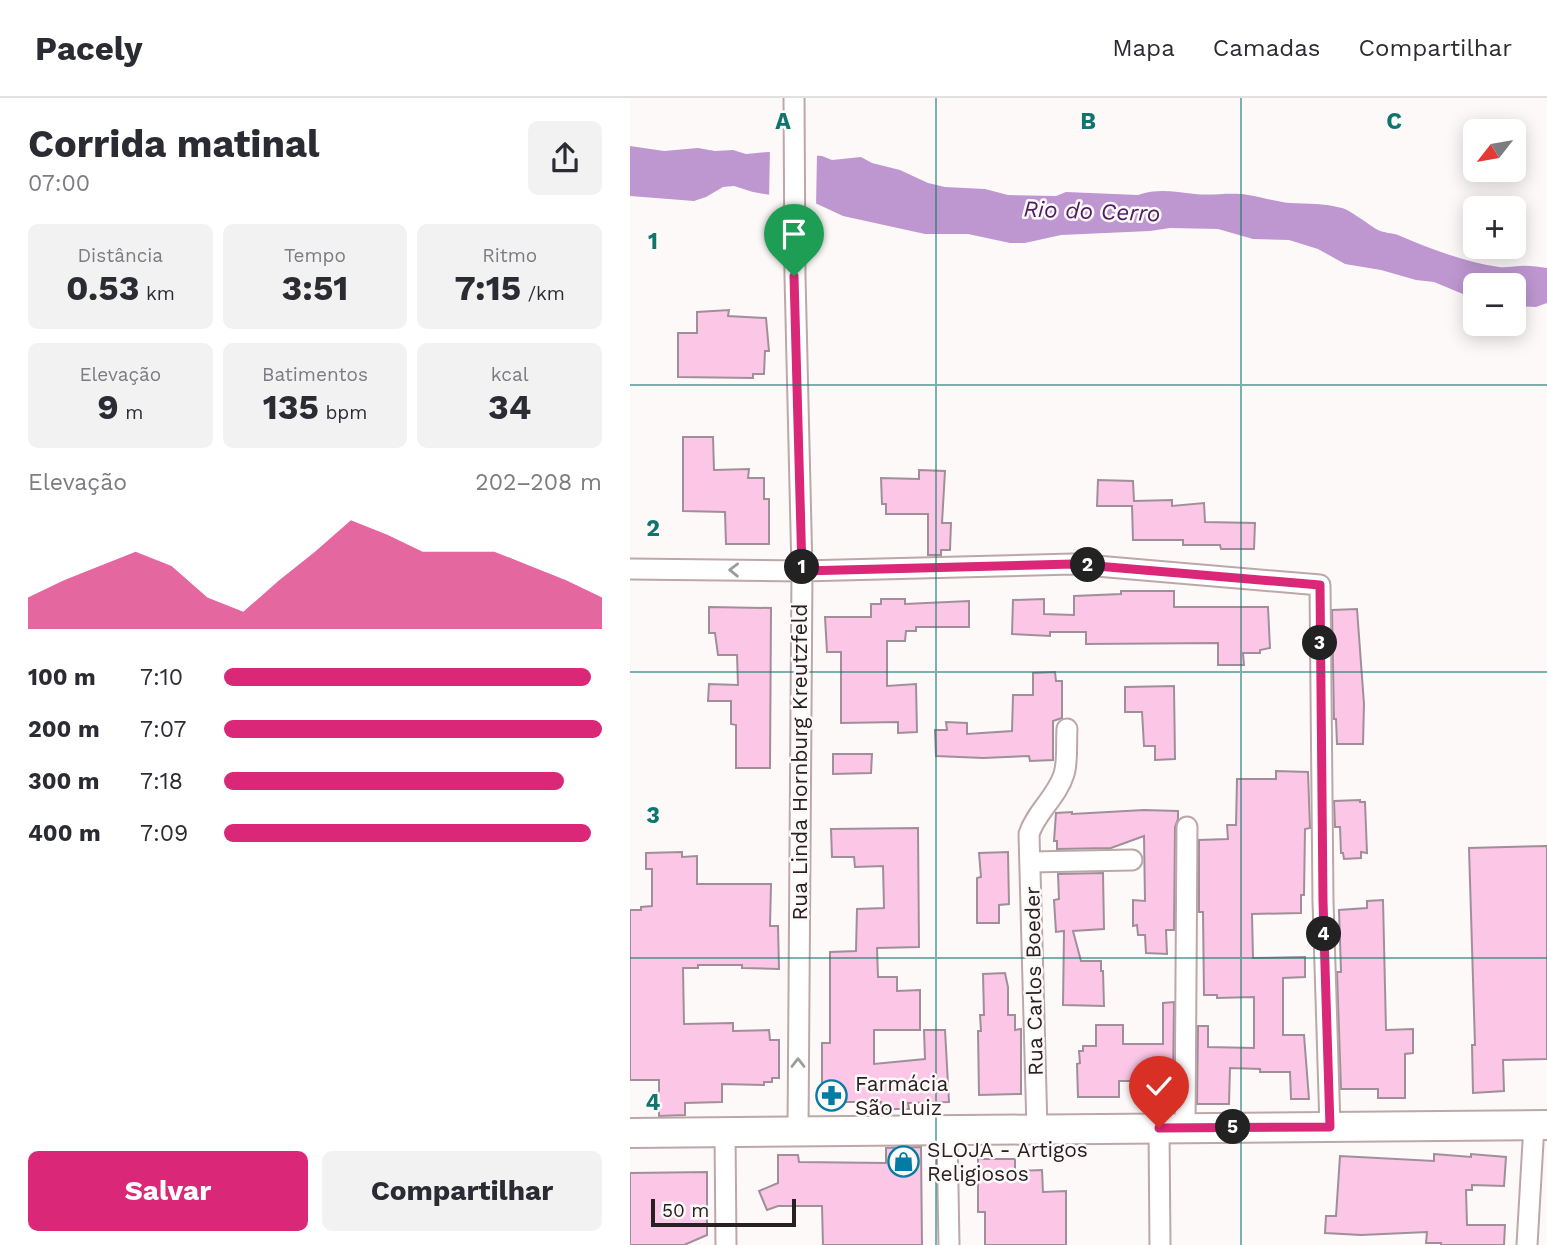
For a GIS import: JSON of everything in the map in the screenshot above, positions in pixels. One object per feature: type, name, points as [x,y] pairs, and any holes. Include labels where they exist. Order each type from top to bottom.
[{"type":"main road","points":[[630,1133],[1541,1125]]},
{"type":"street","name":"Rua Linda Hornburg Kreutzfeld","points":[[794,98],[794,276],[802,571],[797,1131]]},
{"type":"street","points":[[630,569],[802,571],[1073,564],[1320,585],[1323,901],[1330,1127]]},
{"type":"street","name":"Rua Carlos Boeder","points":[[1037,1129],[1030,834],[1033,821],[1064,775],[1067,729]]},
{"type":"street","points":[[1160,1245],[1172,1128],[1186,827]]},
{"type":"street","points":[[1031,862],[1132,860]]},
{"type":"street","points":[[1527,1245],[1541,1125]]},
{"type":"street","points":[[947,1131],[949,1245]]},
{"type":"street","points":[[725,1132],[726,1245]]},
{"type":"water","name":"Rio do Cerro","points":[[630,146],[664,151],[698,148],[733,150],[746,154],[768,152],[822,156],[832,160],[861,157],[928,183],[945,187],[985,189],[1008,195],[1056,196],[1066,192],[1138,195],[1166,191],[1242,194],[1345,209],[1380,231],[1486,265],[1547,268],[1547,303],[1536,307],[1526,307],[1526,273],[1463,273],[1463,294],[1434,282],[1345,264],[1318,249],[1289,240],[1253,239],[1218,229],[1170,228],[1061,235],[1025,243],[1010,243],[968,234],[925,234],[843,216],[815,203],[734,186],[723,187],[694,201],[630,196]]},
{"type":"pier","points":[[770,148],[817,153],[816,207],[786,199],[769,199]]},
{"type":"building","points":[[729,310],[728,316],[766,318],[769,351],[765,351],[764,374],[753,374],[753,378],[678,377],[678,333],[697,333],[697,312]]},
{"type":"building","points":[[683,437],[713,437],[714,470],[749,469],[748,478],[764,478],[764,499],[769,499],[769,544],[726,544],[725,512],[683,511]]},
{"type":"building","points":[[919,470],[945,471],[942,523],[951,523],[950,550],[941,550],[941,555],[928,555],[928,514],[886,514],[886,504],[882,504],[881,478],[919,479]]},
{"type":"building","points":[[1098,480],[1133,481],[1134,501],[1172,500],[1172,506],[1204,503],[1205,522],[1255,523],[1254,549],[1183,545],[1183,540],[1133,540],[1132,506],[1097,506]]},
{"type":"building","points":[[1121,591],[1174,591],[1174,607],[1268,607],[1270,648],[1260,650],[1260,653],[1243,653],[1244,665],[1218,665],[1218,643],[1086,644],[1086,632],[1050,632],[1050,636],[1012,634],[1013,600],[1044,599],[1044,614],[1074,615],[1074,596],[1121,594]]},
{"type":"building","points":[[881,599],[905,599],[905,604],[969,601],[969,627],[916,627],[916,631],[906,631],[905,641],[887,641],[887,686],[916,684],[917,732],[898,733],[898,722],[841,723],[841,652],[827,652],[825,617],[871,617],[871,604],[881,604]]},
{"type":"building","points":[[709,607],[771,608],[770,768],[736,768],[736,725],[731,724],[731,701],[708,701],[709,684],[738,685],[737,655],[718,655],[715,633],[709,633]]},
{"type":"building","points":[[1357,609],[1364,704],[1363,744],[1337,744],[1332,610]]},
{"type":"building","points":[[1055,672],[1056,681],[1062,681],[1062,718],[1053,721],[1053,760],[1030,761],[1029,756],[936,756],[935,730],[947,730],[946,722],[967,723],[967,734],[1012,731],[1013,695],[1033,695],[1033,673]]},
{"type":"building","points":[[1174,686],[1175,759],[1155,760],[1155,746],[1144,746],[1142,712],[1125,712],[1125,687]]},
{"type":"building","points":[[833,754],[872,754],[871,773],[833,774]]},
{"type":"building","points":[[1276,771],[1308,772],[1310,828],[1305,829],[1304,895],[1301,895],[1301,913],[1252,914],[1253,958],[1305,957],[1305,977],[1283,978],[1283,1035],[1304,1035],[1309,1099],[1291,1099],[1290,1072],[1230,1068],[1229,1104],[1197,1104],[1198,1026],[1208,1026],[1208,1047],[1254,1048],[1254,997],[1217,998],[1217,995],[1204,995],[1203,912],[1199,912],[1199,840],[1228,839],[1227,825],[1236,825],[1237,779],[1276,779]]},
{"type":"building","points":[[1334,801],[1365,802],[1367,853],[1361,852],[1361,858],[1344,859],[1341,853],[1340,827],[1335,827]]},
{"type":"building","points":[[1178,811],[1175,827],[1174,930],[1166,930],[1167,954],[1146,953],[1145,935],[1138,935],[1137,925],[1133,926],[1133,900],[1145,901],[1144,836],[1111,848],[1057,849],[1057,841],[1054,841],[1056,813]]},
{"type":"building","points":[[918,828],[919,947],[877,948],[878,977],[897,977],[897,991],[920,990],[920,1030],[874,1030],[874,1064],[925,1059],[924,1030],[945,1030],[949,1102],[908,1103],[909,1109],[881,1109],[881,1102],[822,1102],[822,1043],[830,1043],[830,952],[856,951],[857,909],[884,908],[883,866],[855,867],[854,857],[832,857],[831,829]]},
{"type":"building","points":[[1547,846],[1547,1059],[1503,1060],[1504,1091],[1473,1093],[1472,1045],[1475,1045],[1469,848]]},
{"type":"building","points":[[682,852],[682,857],[697,856],[697,884],[771,884],[770,926],[778,926],[779,969],[742,968],[742,965],[698,965],[698,968],[683,968],[684,1024],[733,1023],[733,1031],[769,1030],[770,1040],[779,1040],[779,1078],[772,1078],[772,1082],[764,1082],[764,1085],[722,1084],[722,1102],[685,1103],[685,1115],[659,1116],[659,1080],[630,1080],[630,910],[652,906],[652,869],[646,869],[646,853]]},
{"type":"building","points":[[1008,852],[1009,904],[999,905],[999,923],[977,923],[977,878],[981,877],[979,853]]},
{"type":"building","points":[[1103,873],[1104,929],[1073,931],[1081,961],[1101,961],[1104,1006],[1063,1005],[1064,931],[1056,932],[1054,900],[1059,899],[1058,874]]},
{"type":"building","points":[[1383,900],[1386,1030],[1413,1029],[1413,1053],[1405,1054],[1405,1098],[1378,1098],[1378,1089],[1341,1089],[1337,972],[1341,972],[1339,910],[1367,908],[1367,901]]},
{"type":"building","points":[[1005,973],[1008,1015],[1015,1015],[1015,1030],[1021,1029],[1021,1094],[979,1095],[978,1031],[981,1031],[980,1015],[984,1015],[983,974]]},
{"type":"building","points":[[1174,1002],[1173,1081],[1119,1081],[1119,1097],[1078,1097],[1079,1051],[1083,1051],[1083,1046],[1096,1046],[1096,1025],[1123,1025],[1123,1044],[1163,1044],[1163,1003]]},
{"type":"building","points":[[921,1147],[922,1245],[823,1245],[822,1206],[778,1206],[767,1210],[759,1191],[778,1183],[778,1155],[798,1155],[799,1162],[886,1163],[886,1148]]},
{"type":"building","points":[[1434,1154],[1506,1157],[1504,1186],[1472,1185],[1472,1190],[1466,1190],[1467,1225],[1505,1225],[1504,1245],[1426,1243],[1427,1232],[1361,1235],[1325,1233],[1326,1216],[1336,1216],[1340,1156],[1434,1161]]},
{"type":"building","points":[[978,1159],[1015,1159],[1015,1171],[1042,1170],[1043,1192],[1066,1191],[1066,1245],[985,1245],[985,1212],[978,1212]]},
{"type":"building","points":[[707,1172],[707,1235],[684,1245],[630,1245],[630,1173]]},
{"type":"place","name":"Farmácia São Luiz","points":[[832,1096]]},
{"type":"place","name":"SLOJA - Artigos Religiosos","points":[[904,1162]]},
{"type":"route","points":[[794,276],[802,571],[1073,564],[1320,585],[1323,901],[1330,1127],[1159,1128]]}]
